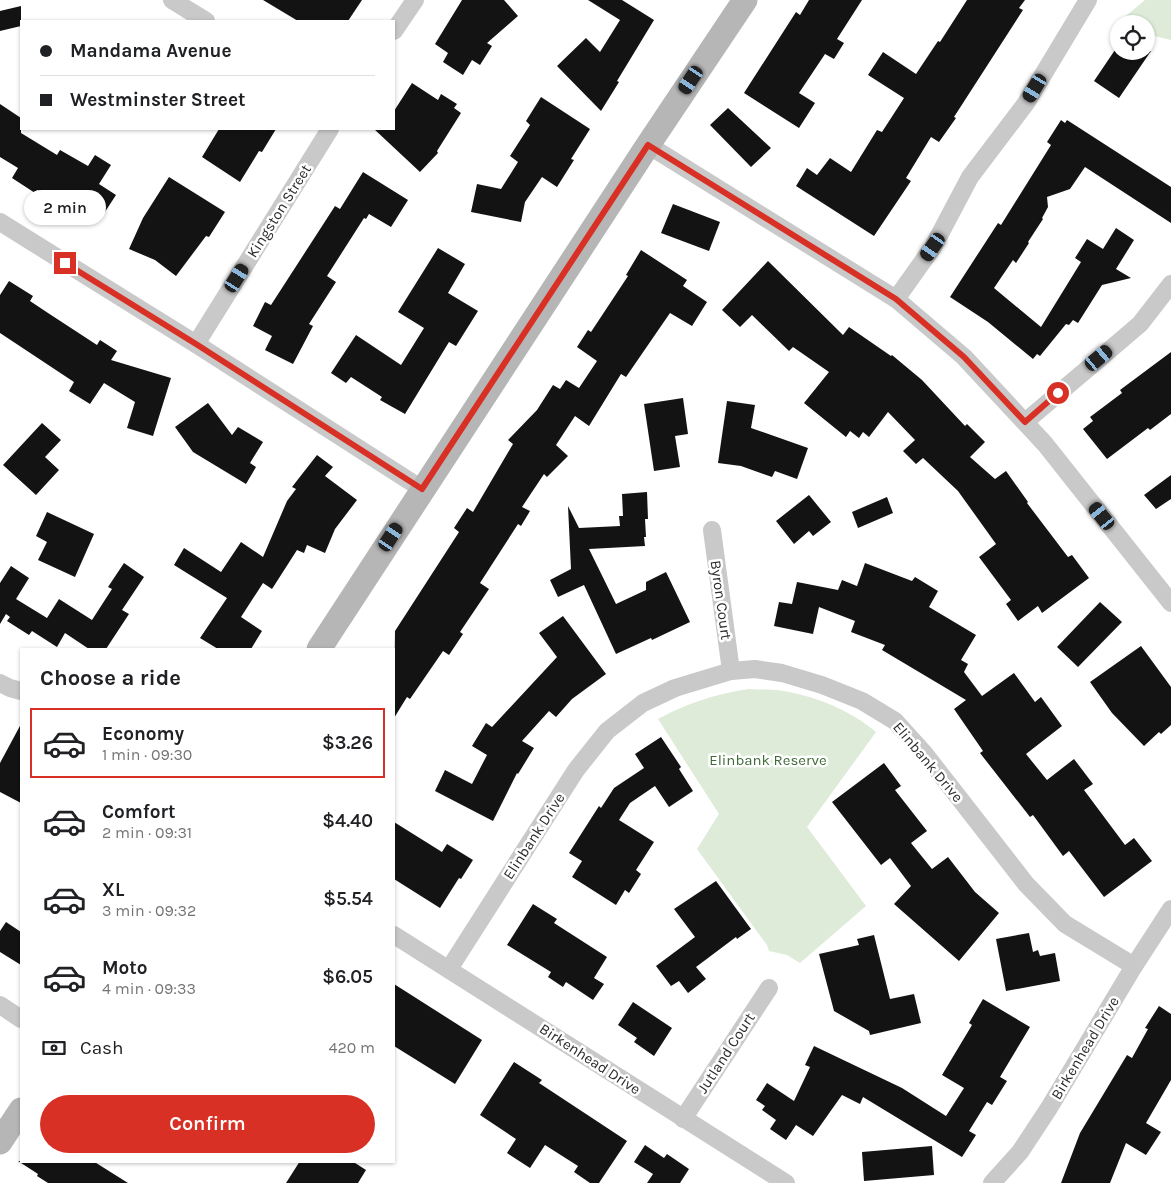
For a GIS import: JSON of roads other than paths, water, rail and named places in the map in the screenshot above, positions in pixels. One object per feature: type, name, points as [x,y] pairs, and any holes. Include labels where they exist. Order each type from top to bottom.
[{"type":"main road","points":[[320,648],[422,489],[745,0]]},
{"type":"main road","points":[[0,1142],[20,1112]]},
{"type":"street","points":[[172,0],[204,20]]},
{"type":"street","points":[[395,30],[415,0]]},
{"type":"street","points":[[896,299],[933,247],[970,177],[1026,103],[1088,0]]},
{"type":"street","name":"Kingston Street","points":[[196,344],[329,130]]},
{"type":"street","points":[[648,145],[896,299],[964,357],[1044,444],[1171,603]]},
{"type":"street","points":[[0,222],[196,344],[422,489]]},
{"type":"street","points":[[1025,422],[1140,324],[1171,284]]},
{"type":"street","name":"Byron Court","points":[[712,530],[731,671]]},
{"type":"street","name":"Elinbank Drive","points":[[449,969],[576,770],[606,731],[643,703],[676,688],[731,671],[755,669],[773,671],[822,685],[862,701],[894,721],[924,754],[1026,884],[1065,924],[1134,966]]},
{"type":"street","points":[[0,683],[20,691]]},
{"type":"street","name":"Birkenhead Drive","points":[[992,1183],[1020,1152],[1049,1108],[1134,966],[1171,909]]},
{"type":"street","name":"Birkenhead Drive","points":[[395,936],[786,1183]]},
{"type":"street","name":"Jutland Court","points":[[683,1119],[769,988]]},
{"type":"street","points":[[0,1005],[20,1018]]},
{"type":"park label","name":"Elinbank Reserve","points":[[768,760]]}]
